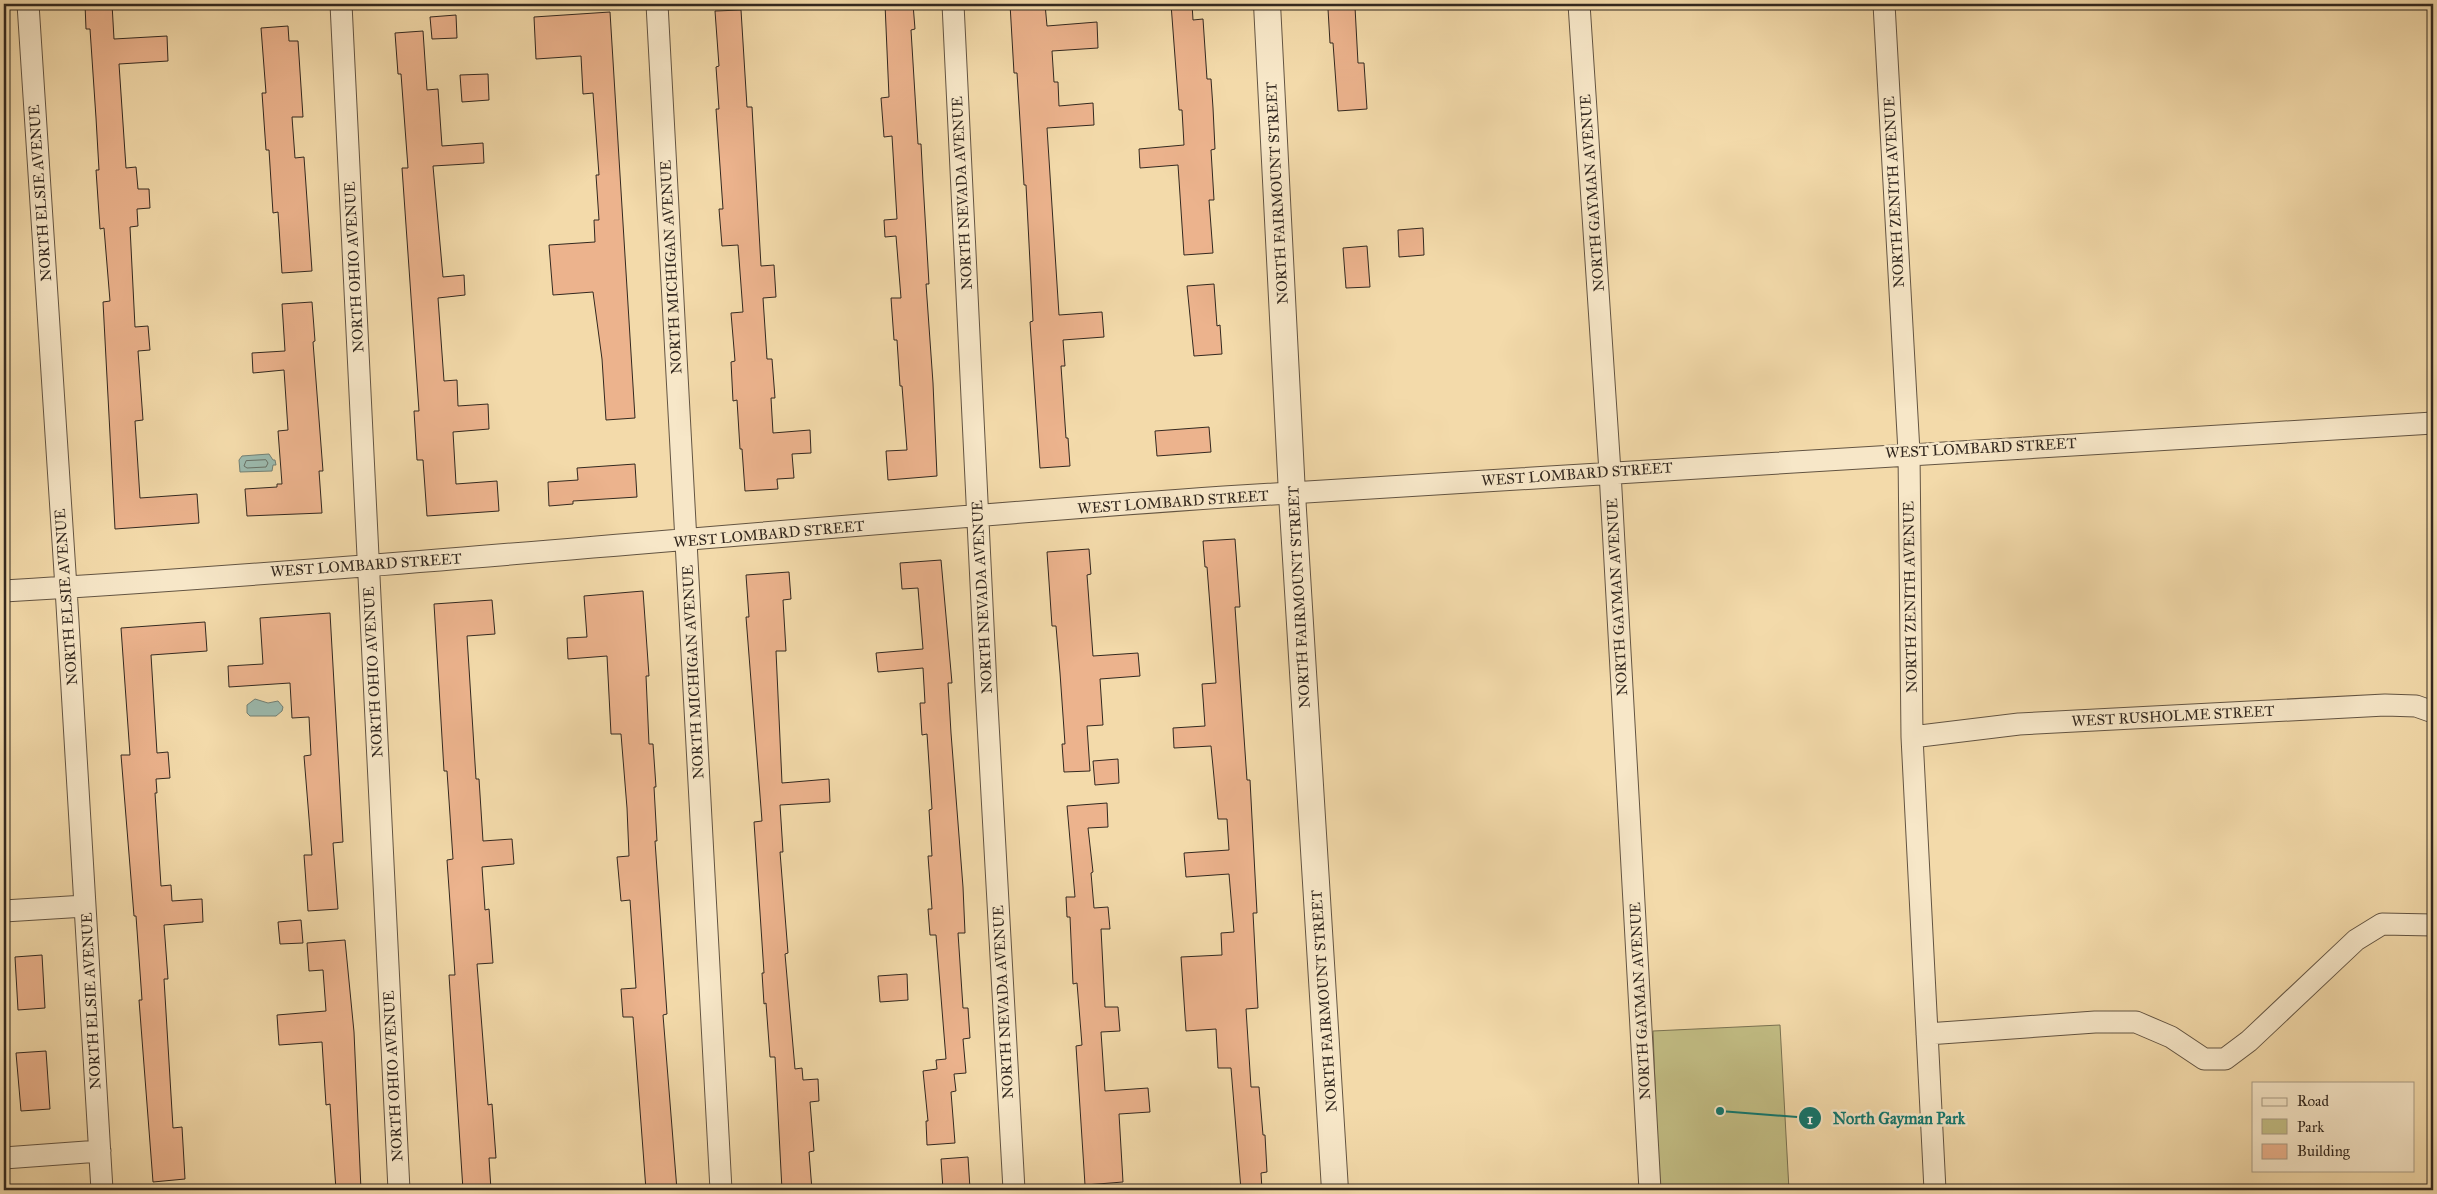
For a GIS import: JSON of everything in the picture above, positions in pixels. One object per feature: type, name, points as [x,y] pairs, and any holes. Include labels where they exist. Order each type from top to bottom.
[{"type":"street","name":"NORTH ELSIE AVENUE","points":[[28,4],[66,588],[102,1190]]},
{"type":"street","name":"NORTH OHIO AVENUE","points":[[341,4],[399,1190]]},
{"type":"street","name":"NORTH MICHIGAN AVENUE","points":[[657,4],[721,1190]]},
{"type":"street","name":"NORTH NEVADA AVENUE","points":[[953,4],[1014,1190]]},
{"type":"street","name":"NORTH FAIRMOUNT STREET","points":[[1267,4],[1292,494],[1335,1190]]},
{"type":"street","name":"NORTH GAYMAN AVENUE","points":[[1579,4],[1610,472],[1650,1190]]},
{"type":"street","name":"NORTH ZENITH AVENUE","points":[[1884,4],[1909,452],[1912,736],[1936,1190]]},
{"type":"street","name":"WEST LOMBARD STREET","points":[[4,592],[368,566],[1292,494],[1909,452],[2433,423]]},
{"type":"street","name":"WEST RUSHOLME STREET","points":[[1912,736],[2019,724],[2385,705],[2416,706],[2433,712]]},
{"type":"street","points":[[4,912],[85,906]]},
{"type":"street","points":[[1927,1034],[2095,1022],[2136,1022],[2171,1037],[2204,1059],[2225,1059],[2249,1041],[2362,936],[2382,924],[2433,925]]},
{"type":"street","points":[[4,1158],[100,1151]]},
{"type":"green space","points":[[1780,1025],[1789,1190],[1659,1190],[1653,1031]]},
{"type":"water","points":[[269,454],[275,460],[276,465],[273,465],[272,471],[240,472],[239,460],[242,456]]},
{"type":"water","points":[[255,699],[268,703],[278,701],[283,707],[282,711],[276,716],[250,716],[247,713],[247,705]]},
{"type":"building","points":[[85,4],[112,4],[114,39],[167,36],[168,61],[119,64],[126,168],[136,167],[138,189],[149,189],[150,208],[137,209],[138,226],[130,227],[135,327],[148,326],[150,350],[138,351],[143,420],[135,421],[140,498],[197,494],[199,523],[115,529],[103,302],[110,301],[104,228],[100,229],[96,170],[99,170],[96,118],[90,29],[86,29]]},
{"type":"building","points":[[885,4],[913,4],[915,29],[911,30],[918,144],[921,144],[929,284],[926,284],[937,476],[888,480],[886,451],[907,450],[902,386],[900,386],[897,340],[894,340],[891,298],[901,298],[896,236],[885,237],[884,220],[897,219],[892,136],[884,137],[881,98],[889,97]]},
{"type":"building","points":[[1010,4],[1045,4],[1047,26],[1097,22],[1098,48],[1052,51],[1054,82],[1058,82],[1059,106],[1093,103],[1094,125],[1047,128],[1059,315],[1102,312],[1104,337],[1063,340],[1065,366],[1061,366],[1070,466],[1040,468],[1030,322],[1033,321],[1026,185],[1024,185],[1017,73],[1014,73]]},
{"type":"building","points":[[1171,4],[1192,4],[1193,20],[1203,19],[1207,79],[1211,79],[1215,149],[1211,150],[1214,200],[1209,200],[1213,253],[1184,255],[1178,165],[1140,168],[1139,149],[1184,145],[1182,110],[1179,110]]},
{"type":"building","points":[[1355,7],[1358,63],[1364,63],[1367,109],[1338,111],[1333,43],[1330,43],[1328,9]]},
{"type":"building","points":[[741,10],[747,107],[752,107],[761,266],[774,265],[776,297],[763,298],[767,359],[772,359],[775,398],[771,398],[773,433],[810,430],[811,453],[792,454],[794,478],[777,479],[778,489],[745,491],[737,400],[733,401],[731,362],[735,361],[731,313],[743,312],[738,245],[722,246],[719,209],[723,209],[716,109],[719,109],[716,67],[719,66],[715,11]]},
{"type":"building","points":[[610,12],[635,418],[606,420],[602,359],[593,292],[553,295],[549,245],[595,242],[594,220],[599,220],[596,175],[599,175],[593,93],[583,94],[581,56],[536,59],[534,17]]},
{"type":"building","points":[[456,15],[457,38],[432,39],[430,17]]},
{"type":"building","points":[[288,26],[289,41],[298,41],[303,117],[292,117],[295,158],[304,157],[312,271],[282,273],[278,212],[273,213],[269,150],[266,150],[262,93],[266,93],[261,28]]},
{"type":"building","points":[[423,31],[427,90],[438,89],[442,146],[483,143],[484,163],[433,166],[443,277],[464,275],[465,295],[438,298],[444,381],[457,380],[458,406],[488,404],[489,429],[453,432],[456,484],[497,481],[499,511],[427,516],[423,460],[417,460],[414,411],[419,411],[402,168],[408,168],[401,74],[398,74],[395,33]]},
{"type":"building","points":[[488,74],[489,100],[462,102],[460,75]]},
{"type":"building","points":[[1423,228],[1424,255],[1399,257],[1398,230]]},
{"type":"building","points":[[1367,246],[1370,287],[1346,288],[1343,248]]},
{"type":"building","points":[[1214,284],[1217,326],[1220,325],[1222,354],[1194,356],[1187,286]]},
{"type":"building","points":[[312,302],[315,341],[313,342],[323,471],[319,471],[322,513],[247,516],[245,489],[277,487],[277,484],[282,484],[278,431],[288,430],[284,370],[253,373],[252,353],[285,351],[282,304]]},
{"type":"building","points":[[1209,427],[1211,452],[1157,456],[1155,431]]},
{"type":"building","points":[[635,464],[637,497],[573,501],[573,504],[549,506],[548,482],[578,480],[577,468]]},
{"type":"building","points":[[1235,539],[1240,607],[1235,607],[1247,780],[1250,780],[1257,913],[1253,913],[1258,1008],[1246,1009],[1251,1087],[1259,1087],[1263,1135],[1265,1135],[1267,1172],[1261,1173],[1262,1190],[1241,1190],[1231,1068],[1218,1068],[1216,1029],[1186,1031],[1181,957],[1222,955],[1221,933],[1234,932],[1229,874],[1186,877],[1184,853],[1229,850],[1227,819],[1218,819],[1211,746],[1174,748],[1173,728],[1205,726],[1202,684],[1216,683],[1207,567],[1205,567],[1203,541]]},
{"type":"building","points":[[1089,549],[1091,574],[1087,575],[1093,656],[1138,653],[1140,676],[1100,679],[1103,725],[1087,726],[1090,771],[1064,772],[1062,744],[1065,744],[1060,673],[1056,626],[1052,626],[1047,552]]},
{"type":"building","points":[[941,560],[952,683],[948,683],[963,887],[965,933],[958,933],[963,1008],[968,1008],[970,1038],[963,1039],[966,1073],[954,1074],[956,1091],[951,1092],[955,1143],[927,1145],[926,1121],[928,1121],[923,1071],[937,1069],[936,1060],[946,1059],[936,935],[930,935],[928,909],[932,909],[928,856],[932,856],[929,810],[932,809],[927,734],[922,735],[920,703],[925,703],[923,668],[878,672],[876,653],[923,649],[918,588],[902,589],[900,563]]},
{"type":"building","points":[[789,572],[791,599],[783,600],[786,651],[776,651],[782,783],[829,779],[830,802],[780,805],[783,852],[780,852],[788,953],[785,954],[795,1069],[802,1068],[803,1080],[818,1079],[819,1101],[810,1102],[814,1151],[809,1152],[812,1190],[782,1190],[775,1057],[770,1057],[762,973],[764,973],[754,822],[762,821],[746,617],[749,617],[746,575]]},
{"type":"building","points":[[643,591],[649,676],[646,676],[649,744],[653,744],[656,787],[654,787],[657,841],[655,841],[667,1014],[663,1015],[677,1190],[646,1190],[633,1017],[623,1017],[621,989],[636,988],[630,900],[621,901],[617,857],[629,856],[627,808],[621,734],[611,734],[607,656],[568,659],[567,638],[587,637],[584,596]]},
{"type":"building","points":[[492,600],[495,634],[467,636],[476,779],[479,779],[483,841],[512,839],[514,864],[482,867],[485,910],[489,909],[493,963],[477,964],[488,1105],[492,1104],[496,1158],[489,1158],[491,1190],[463,1190],[449,975],[455,975],[447,860],[453,859],[447,771],[444,771],[434,604]]},
{"type":"building","points":[[330,613],[343,842],[333,843],[338,909],[308,911],[304,855],[312,855],[304,756],[311,755],[309,717],[292,718],[290,683],[229,687],[228,666],[263,664],[260,618]]},
{"type":"building","points":[[205,622],[207,651],[151,655],[157,753],[168,752],[170,778],[156,779],[157,793],[155,793],[161,886],[171,885],[172,901],[202,899],[203,922],[164,925],[168,979],[164,979],[173,1128],[182,1127],[185,1179],[153,1182],[139,1000],[142,1000],[136,916],[134,916],[121,755],[130,755],[121,628]]},
{"type":"building","points":[[1118,759],[1119,783],[1095,785],[1093,761]]},
{"type":"building","points":[[1107,803],[1108,827],[1088,828],[1093,872],[1091,873],[1094,908],[1108,907],[1110,929],[1101,929],[1105,1007],[1118,1007],[1120,1031],[1101,1032],[1105,1091],[1148,1088],[1150,1112],[1119,1114],[1123,1182],[1085,1185],[1076,1046],[1082,1045],[1077,983],[1073,984],[1070,917],[1067,917],[1066,897],[1075,897],[1067,806]]},
{"type":"building","points":[[301,920],[303,943],[280,944],[278,922]]},
{"type":"building","points":[[345,940],[354,1032],[361,1190],[336,1190],[330,1104],[326,1105],[322,1042],[279,1045],[277,1015],[326,1011],[323,970],[309,971],[307,943]]},
{"type":"building","points":[[42,955],[45,1008],[18,1010],[15,957]]},
{"type":"building","points":[[907,974],[908,1000],[880,1002],[878,976]]},
{"type":"building","points":[[46,1051],[50,1109],[21,1111],[16,1053]]},
{"type":"building","points":[[968,1157],[970,1189],[943,1190],[941,1159]]},
{"type":"place","name":"North Gayman Park","points":[[1720,1111]]}]
